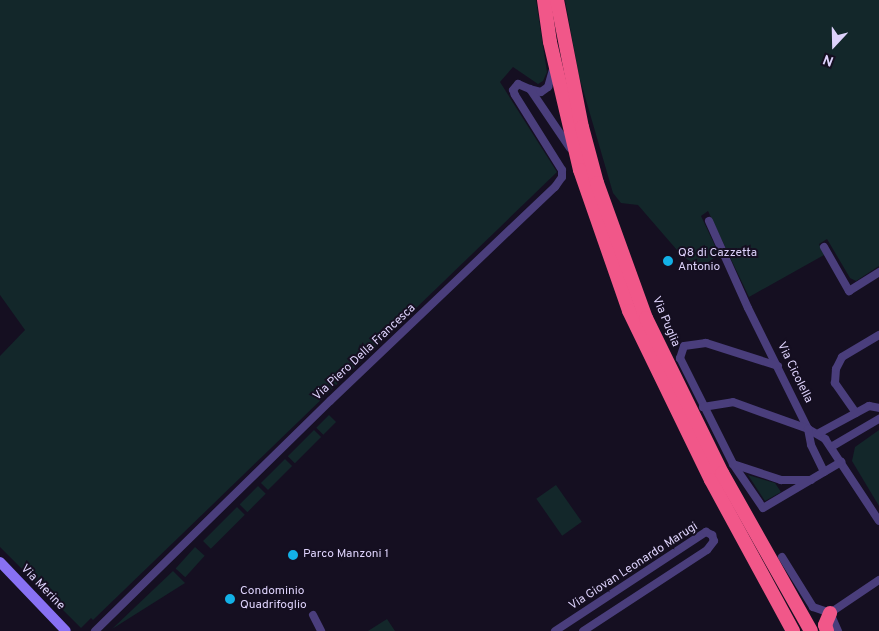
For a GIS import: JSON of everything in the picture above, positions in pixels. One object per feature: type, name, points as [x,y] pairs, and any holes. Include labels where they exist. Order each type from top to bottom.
[{"type":"highway","points":[[544,0],[550,42],[580,170],[628,311],[660,380],[793,631]]},
{"type":"highway","name":"Via Puglia","points":[[557,0],[582,127],[597,184],[646,318],[722,473],[811,631]]},
{"type":"highway","points":[[827,631],[825,625],[830,613]]},
{"type":"main road","name":"Via Merine","points":[[0,562],[66,631]]},
{"type":"street","name":"Via Piero Della Francesca","points":[[95,631],[555,187],[562,177],[562,170],[513,90],[518,84],[541,92],[553,76],[550,42]]},
{"type":"street","points":[[530,89],[566,138],[580,170]]},
{"type":"street","name":"Via Cicolella","points":[[709,221],[808,429],[812,445],[824,472]]},
{"type":"street","points":[[824,248],[850,291],[879,272]]},
{"type":"street","points":[[856,413],[836,383],[836,369],[842,357],[879,335]]},
{"type":"street","points":[[778,366],[706,343],[684,346],[680,358],[733,464],[763,508],[842,462]]},
{"type":"street","points":[[703,407],[733,402],[808,429],[822,436],[842,462],[879,521]]},
{"type":"street","points":[[812,445],[856,413],[869,406],[879,408]]},
{"type":"street","points":[[831,447],[879,419]]},
{"type":"street","points":[[733,464],[781,480],[811,480]]},
{"type":"street","name":"Via Giovan Leonardo Marugi","points":[[555,631],[706,532],[712,535],[714,541],[707,550],[583,631]]},
{"type":"street","points":[[782,556],[813,608],[830,613],[838,631]]},
{"type":"street","points":[[830,613],[879,580]]},
{"type":"street","points":[[608,596],[615,610]]},
{"type":"street","points":[[313,615],[321,631]]},
{"type":"green space","points":[[0,0],[536,0],[547,72],[543,81],[538,84],[513,67],[500,82],[557,172],[93,620],[91,618],[81,628],[0,547],[0,356],[25,330],[0,295]]},
{"type":"green space","points":[[565,0],[879,0],[879,266],[856,281],[850,278],[827,239],[819,244],[824,255],[749,297],[708,211],[701,216],[719,254],[706,264],[697,265],[683,257],[638,205],[621,203],[613,193],[579,76]]},
{"type":"green space","points":[[329,415],[336,422],[323,435],[316,428]]},
{"type":"green space","points":[[314,430],[321,437],[295,463],[288,456]]},
{"type":"green space","points":[[879,430],[879,506],[852,461],[855,447]]},
{"type":"green space","points":[[285,459],[292,466],[268,490],[261,483]]},
{"type":"green space","points":[[748,475],[775,483],[781,492],[765,501]]},
{"type":"green space","points":[[556,485],[582,522],[562,536],[536,499]]},
{"type":"green space","points":[[258,486],[266,494],[247,512],[240,504]]},
{"type":"green space","points":[[237,507],[245,515],[211,549],[203,541]]},
{"type":"green space","points":[[195,547],[205,556],[185,577],[176,569]]},
{"type":"green space","points":[[173,571],[185,583],[112,629]]},
{"type":"green space","points":[[387,619],[395,631],[368,631]]},
{"type":"place","name":"Q8 di Cazzetta Antonio","points":[[668,261]]},
{"type":"place","name":"Parco Manzoni 1","points":[[293,555]]},
{"type":"place","name":"Condominio Quadrifoglio","points":[[230,599]]}]
